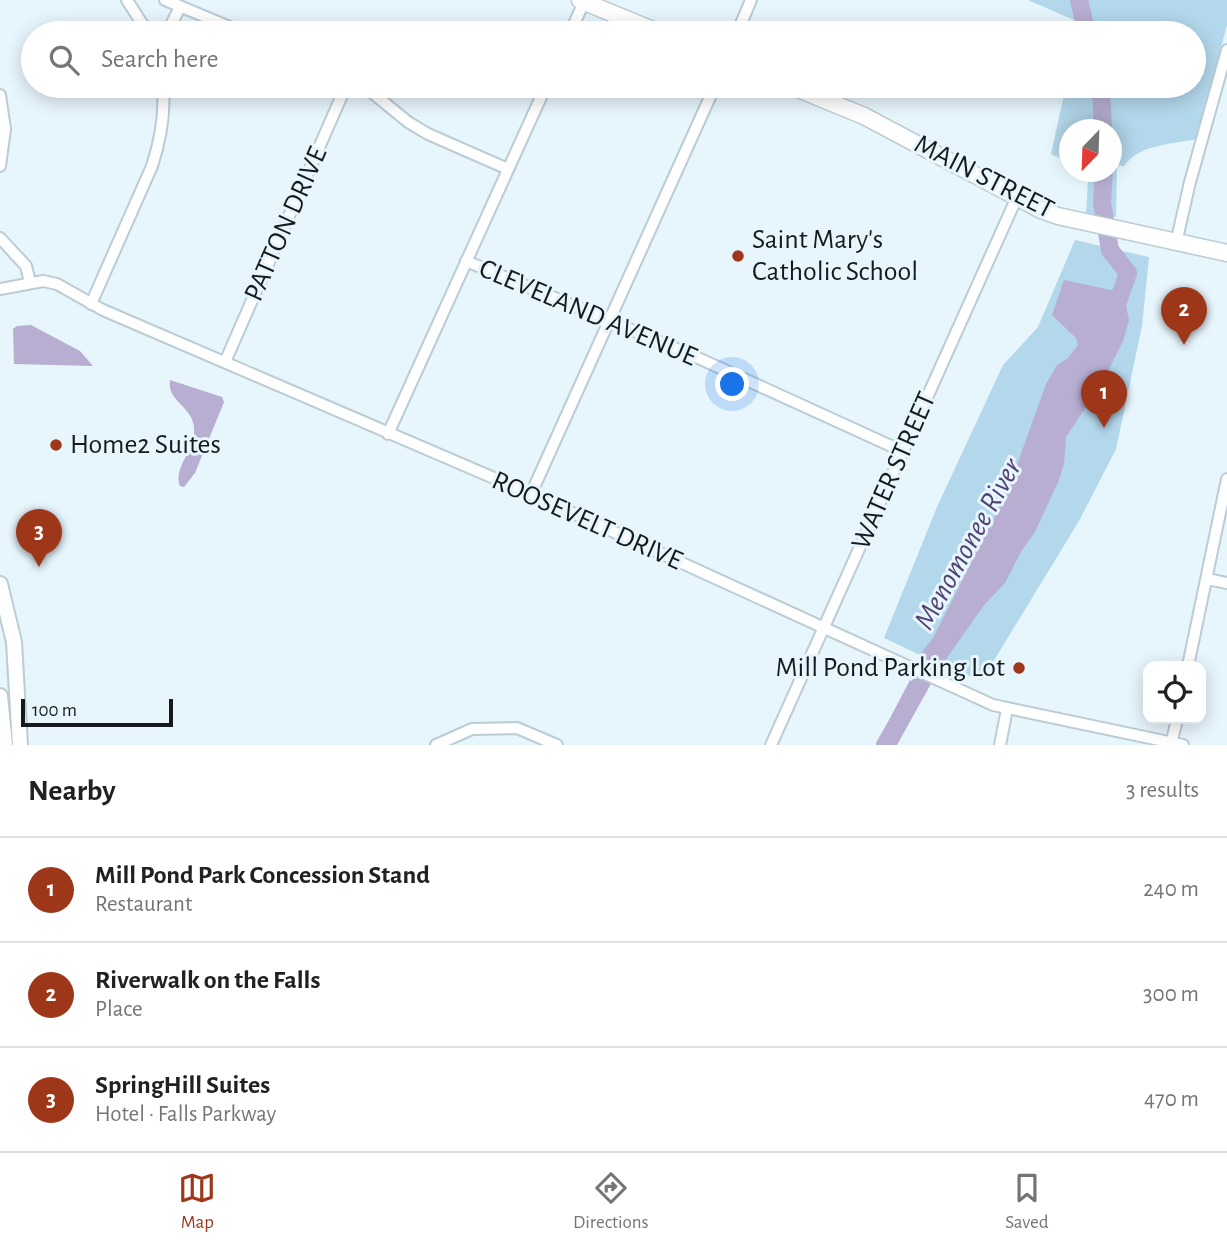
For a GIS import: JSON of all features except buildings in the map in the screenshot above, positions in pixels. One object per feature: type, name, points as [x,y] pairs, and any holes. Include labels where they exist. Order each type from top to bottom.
[{"type":"main road","points":[[582,1],[631,21]]},
{"type":"main road","name":"MAIN STREET","points":[[820,98],[864,116],[1041,210],[1087,224],[1227,253]]},
{"type":"street","points":[[127,0],[140,21]]},
{"type":"street","points":[[165,0],[214,21]]},
{"type":"street","points":[[742,21],[751,0]]},
{"type":"street","points":[[574,21],[582,1]]},
{"type":"street","points":[[173,21],[180,7]]},
{"type":"street","points":[[1176,243],[1227,50]]},
{"type":"street","points":[[0,95],[5,129],[0,166]]},
{"type":"street","points":[[91,304],[152,166],[159,144],[163,98]]},
{"type":"street","name":"PATTON DRIVE","points":[[225,362],[341,98]]},
{"type":"street","points":[[379,98],[428,134],[508,169]]},
{"type":"street","points":[[388,434],[541,98]]},
{"type":"street","points":[[531,494],[710,98]]},
{"type":"street","name":"WATER STREET","points":[[771,745],[1017,197]]},
{"type":"street","points":[[0,239],[26,266],[30,282]]},
{"type":"street","name":"CLEVELAND AVENUE","points":[[466,261],[696,358],[902,451]]},
{"type":"street","name":"ROOSEVELT DRIVE","points":[[0,289],[30,282],[57,284],[91,304],[531,494],[1007,709],[1175,744]]},
{"type":"street","points":[[1189,661],[1227,479]]},
{"type":"street","points":[[1207,579],[1227,583]]},
{"type":"street","points":[[0,584],[14,642],[20,745]]},
{"type":"street","points":[[0,696],[5,745]]},
{"type":"street","points":[[1000,745],[1007,709]]},
{"type":"street","points":[[1175,744],[1177,724]]},
{"type":"street","points":[[436,745],[472,729],[517,727],[557,745]]},
{"type":"shaded area","points":[[1028,0],[1227,0],[1227,25],[1197,139],[1147,149],[1122,166],[1122,119],[1059,119],[1059,158],[1051,154],[1063,98],[1206,98],[1206,21],[1074,21]]},
{"type":"shaded area","points":[[1088,182],[1117,182],[1116,217],[1086,213]]},
{"type":"shaded area","points":[[1075,240],[1149,257],[1142,326],[1116,449],[1079,521],[982,680],[952,670],[884,638],[937,507],[1003,365],[1038,327]]},
{"type":"shaded area","points":[[1064,280],[1130,294],[1126,306],[1129,320],[1123,341],[1101,385],[1066,437],[1064,463],[1059,480],[1035,532],[1005,583],[984,605],[942,665],[919,656],[933,638],[995,516],[1013,476],[1046,384],[1057,365],[1068,358],[1078,345],[1076,338],[1052,315]]},
{"type":"shaded area","points":[[31,325],[80,351],[93,366],[14,364],[13,329]]},
{"type":"shaded area","points":[[170,380],[222,397],[224,402],[195,473],[184,487],[180,486],[180,471],[193,440],[193,422],[172,393]]},
{"type":"shaded area","points":[[910,680],[928,689],[897,745],[876,745]]},
{"type":"waterway","name":"Menomonee River","points":[[1079,0],[1084,21]]},
{"type":"waterway","name":"Menomonee River","points":[[1102,98],[1102,119]]},
{"type":"waterway","name":"Menomonee River","points":[[1103,182],[1102,203],[1110,250],[1128,273],[1113,315]]},
{"type":"waterway","name":"Menomonee River","points":[[885,745],[945,642]]},
{"type":"place","name":"Saint Mary's Catholic School","points":[[738,256]]},
{"type":"place","name":"Riverwalk on the Falls","points":[[1184,345]]},
{"type":"place","name":"Mill Pond Park Concession Stand","points":[[1104,428]]},
{"type":"place","name":"Home2 Suites","points":[[56,445]]},
{"type":"place","name":"SpringHill Suites","points":[[39,567]]},
{"type":"place","name":"Mill Pond Parking Lot","points":[[1019,668]]}]
